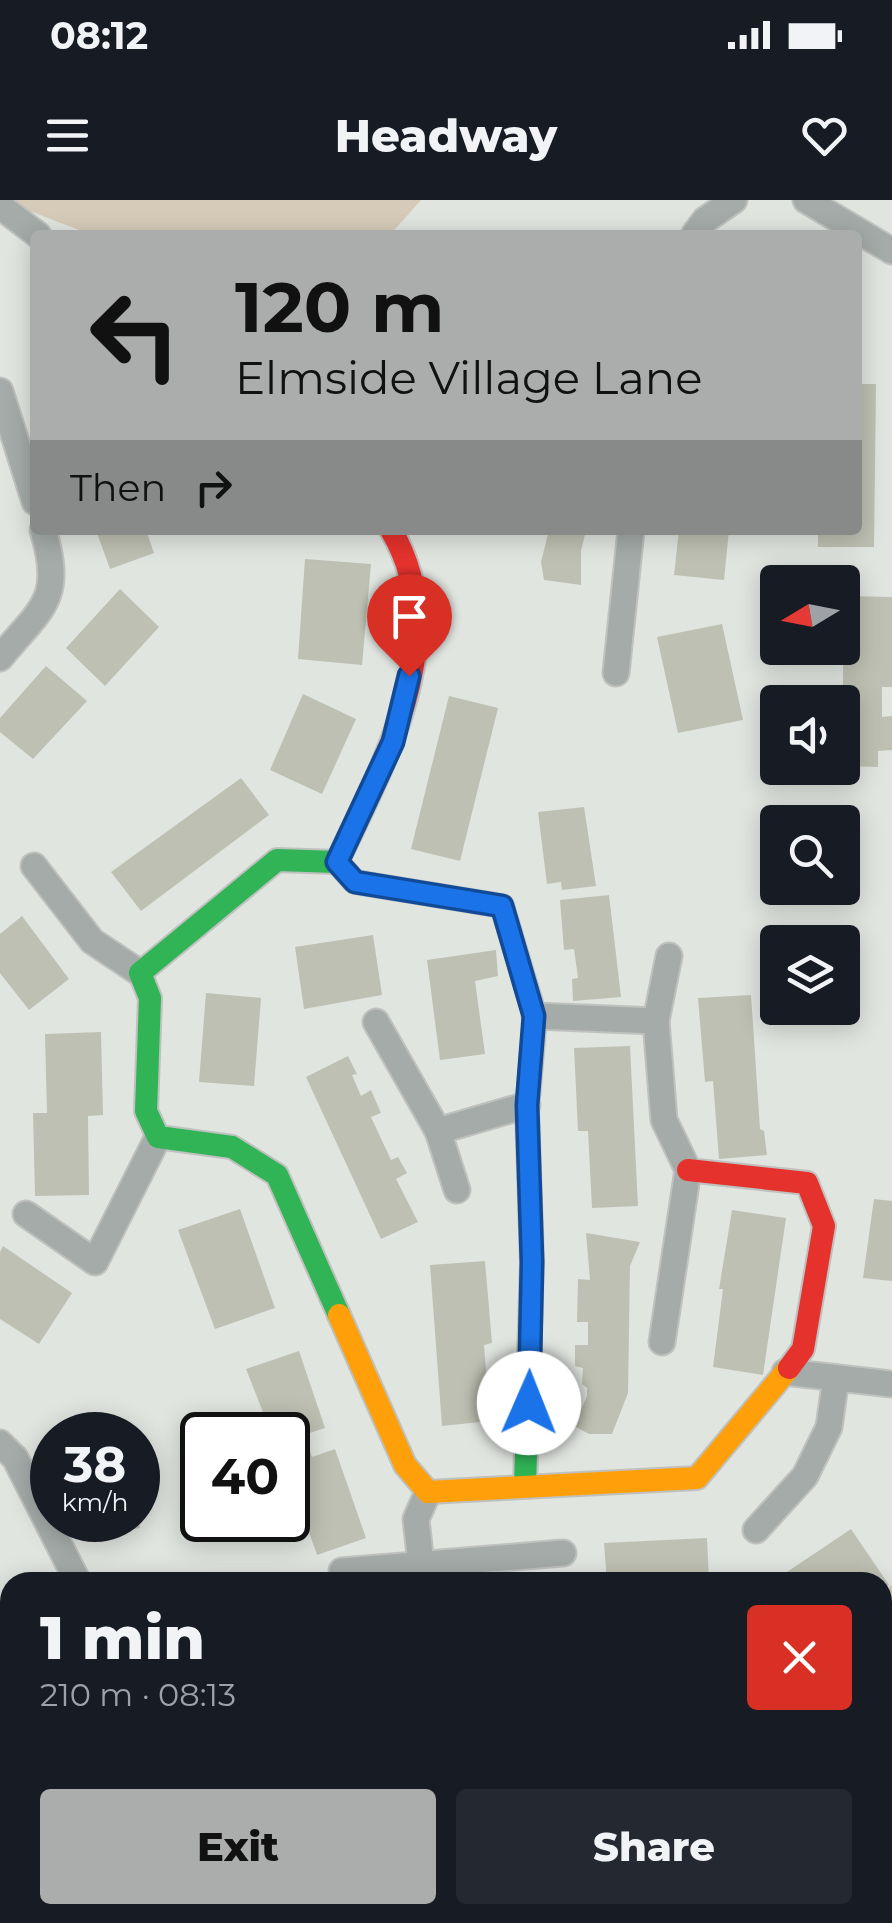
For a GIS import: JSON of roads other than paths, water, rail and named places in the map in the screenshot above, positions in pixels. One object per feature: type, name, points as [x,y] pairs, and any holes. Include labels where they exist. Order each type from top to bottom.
[{"type":"street","points":[[698,230],[705,220],[734,200]]},
{"type":"street","points":[[806,200],[857,230]]},
{"type":"street","points":[[0,206],[31,230]]},
{"type":"street","points":[[862,233],[892,251]]},
{"type":"street","points":[[0,391],[30,486]]},
{"type":"street","points":[[0,658],[49,598],[53,564],[44,535]]},
{"type":"street","points":[[337,862],[393,742],[416,643],[414,584],[403,545],[395,535]]},
{"type":"street","points":[[616,672],[630,535]]},
{"type":"street","points":[[140,973],[277,860],[337,862],[355,882],[502,906],[534,1016],[527,1105],[532,1262],[525,1485]]},
{"type":"street","points":[[34,866],[92,941],[140,973],[150,998],[146,1110],[158,1136]]},
{"type":"street","points":[[662,1342],[688,1170],[664,1120],[656,1022],[669,956]]},
{"type":"street","points":[[534,1016],[656,1022]]},
{"type":"street","points":[[376,1022],[438,1131],[457,1190]]},
{"type":"street","points":[[438,1131],[527,1105]]},
{"type":"street","points":[[26,1214],[95,1262],[158,1136]]},
{"type":"street","points":[[158,1136],[232,1147],[277,1175],[406,1465],[428,1492]]},
{"type":"street","points":[[428,1492],[696,1478],[785,1372],[802,1349],[824,1226],[808,1183],[688,1170]]},
{"type":"street","points":[[785,1372],[892,1384]]},
{"type":"street","points":[[756,1530],[806,1476],[829,1427],[836,1378]]},
{"type":"street","points":[[0,1443],[15,1458],[73,1572]]},
{"type":"street","points":[[421,1564],[416,1520],[428,1492]]},
{"type":"street","points":[[342,1571],[563,1553]]}]
